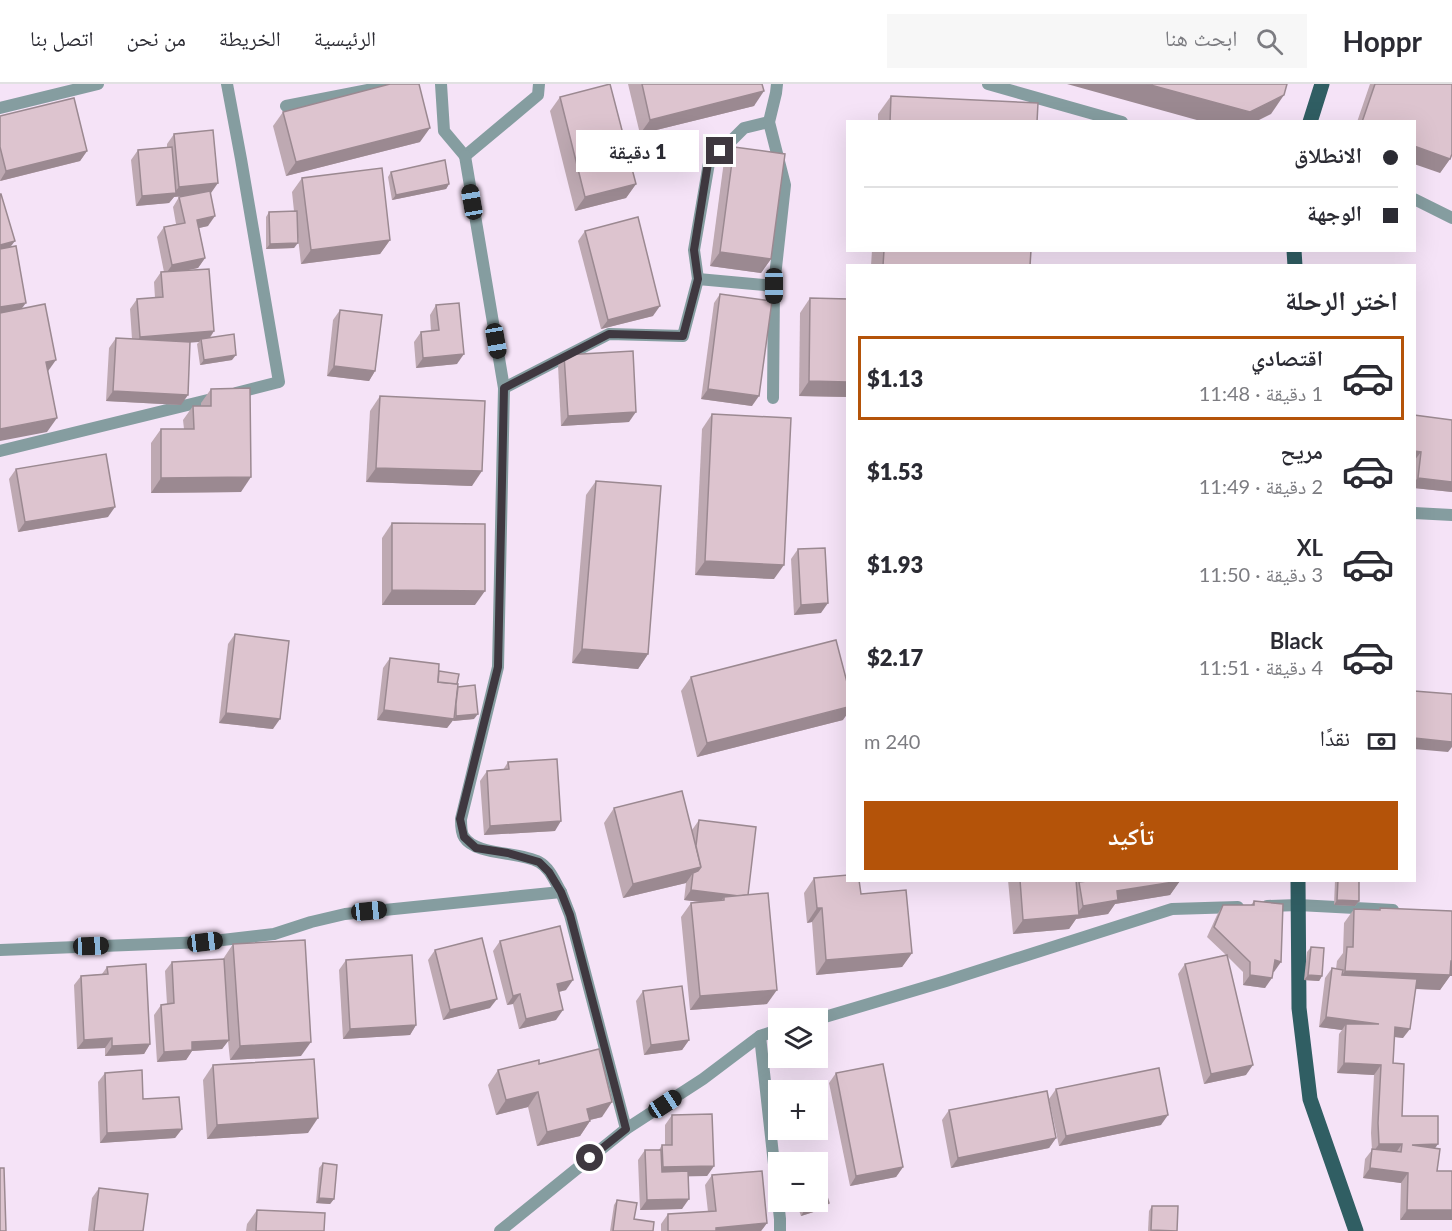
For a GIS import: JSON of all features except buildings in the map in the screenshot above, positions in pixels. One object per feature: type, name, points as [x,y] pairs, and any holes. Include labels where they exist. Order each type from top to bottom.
[{"type":"main road","points":[[1311,120],[1322,84]]},
{"type":"main road","points":[[1298,882],[1299,1008],[1310,1099],[1356,1231]]},
{"type":"street","points":[[0,108],[98,84]]},
{"type":"street","points":[[0,451],[279,381],[226,84]]},
{"type":"street","points":[[286,106],[398,84]]},
{"type":"street","points":[[441,84],[444,131],[465,156],[504,388],[498,667],[460,819],[464,837],[476,848],[508,853],[539,862],[549,872],[561,892],[570,915],[626,1129]]},
{"type":"street","points":[[465,156],[538,95],[539,84]]},
{"type":"street","points":[[773,398],[774,286],[785,185],[769,122],[777,84]]},
{"type":"street","points":[[988,84],[1115,120]]},
{"type":"street","points":[[504,388],[609,334],[683,336],[698,279],[694,250],[708,163],[744,128],[769,122]]},
{"type":"street","points":[[1416,200],[1452,219]]},
{"type":"street","points":[[698,279],[774,286]]},
{"type":"street","points":[[1416,513],[1452,515]]},
{"type":"street","points":[[0,950],[205,942],[274,934],[345,914],[561,892]]},
{"type":"street","points":[[828,1016],[1172,909],[1298,905],[1404,910]]},
{"type":"street","points":[[500,1231],[626,1129],[703,1079],[760,1036],[768,1033]]},
{"type":"street","points":[[760,1036],[780,1231]]},
{"type":"route","points":[[590,1158],[626,1129],[570,915],[561,892],[549,872],[539,862],[508,853],[476,848],[464,837],[460,819],[498,667],[504,388],[609,334],[683,336],[698,279],[694,250],[708,163],[720,151]]}]
